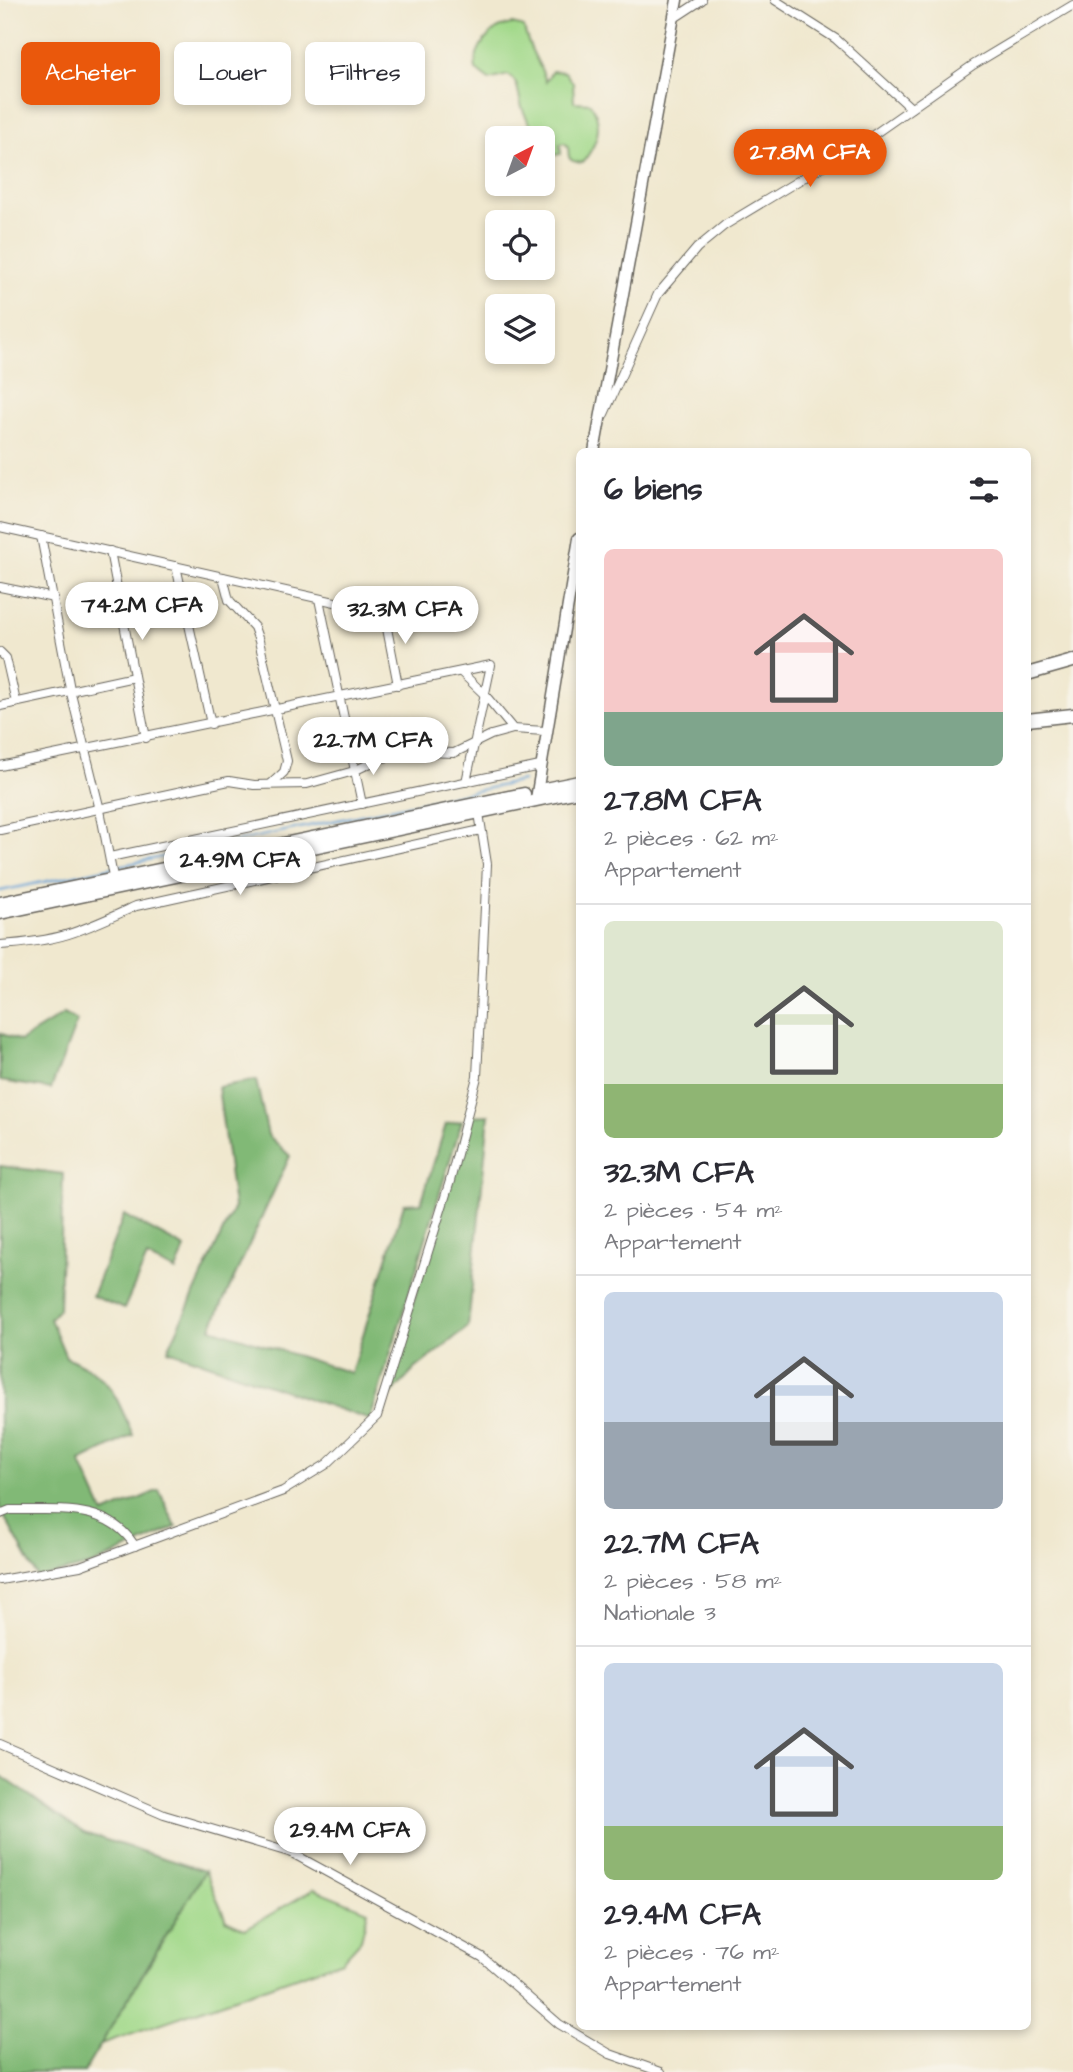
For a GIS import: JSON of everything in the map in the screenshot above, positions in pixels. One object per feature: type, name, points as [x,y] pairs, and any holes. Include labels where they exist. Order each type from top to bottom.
[{"type":"main road","points":[[595,448],[677,0]]},
{"type":"main road","points":[[536,795],[576,555]]},
{"type":"main road","points":[[1031,673],[1073,661]]},
{"type":"main road","points":[[1031,720],[1073,715]]},
{"type":"main road","points":[[0,903],[114,884],[479,813],[576,783]]},
{"type":"main road","points":[[0,914],[114,884],[536,795],[576,791]]},
{"type":"street","points":[[673,19],[702,0]]},
{"type":"street","points":[[775,0],[836,39],[911,108]]},
{"type":"street","points":[[599,423],[658,294],[697,248],[735,219],[866,140],[973,65],[1073,5]]},
{"type":"street","points":[[0,527],[384,613],[398,685]]},
{"type":"street","points":[[41,536],[70,689],[100,810],[114,884]]},
{"type":"street","points":[[110,551],[146,738]]},
{"type":"street","points":[[176,566],[211,724]]},
{"type":"street","points":[[223,577],[229,600],[254,628],[287,761],[284,772],[271,784]]},
{"type":"street","points":[[0,587],[54,598]]},
{"type":"street","points":[[319,599],[362,804]]},
{"type":"street","points":[[0,652],[6,658],[16,702]]},
{"type":"street","points":[[0,766],[146,738],[274,707],[340,697],[491,665],[466,782]]},
{"type":"street","points":[[461,672],[485,695],[513,729]]},
{"type":"street","points":[[0,706],[134,677]]},
{"type":"street","points":[[0,830],[229,781],[307,784],[354,771],[380,758],[423,752],[446,755],[513,729],[545,732]]},
{"type":"street","points":[[110,857],[540,766]]},
{"type":"street","points":[[0,1580],[80,1566],[263,1499],[307,1478],[361,1434],[382,1407],[476,1086],[487,864],[479,813]]},
{"type":"street","points":[[0,945],[47,942],[88,930],[136,906],[481,830]]},
{"type":"street","points":[[0,1514],[10,1510],[97,1514],[125,1531],[135,1546]]},
{"type":"street","points":[[0,1744],[164,1815],[292,1853],[482,1957],[559,2024],[610,2054],[662,2072]]},
{"type":"green space","points":[[512,24],[524,27],[546,82],[552,71],[565,72],[573,83],[574,102],[590,103],[595,111],[598,126],[595,142],[582,163],[569,158],[565,143],[560,144],[561,154],[555,155],[555,126],[532,126],[512,78],[508,75],[489,80],[476,70],[480,47],[491,34]]},
{"type":"green space","points":[[64,1014],[77,1021],[51,1089],[0,1081],[0,1033],[20,1041]]},
{"type":"green space","points":[[256,1080],[268,1135],[290,1156],[211,1328],[351,1373],[404,1204],[421,1203],[446,1124],[462,1121],[370,1420],[168,1350],[234,1207],[218,1087]]},
{"type":"green space","points":[[489,1115],[468,1327],[415,1369],[383,1403],[469,1116]]},
{"type":"green space","points":[[0,1166],[63,1174],[59,1309],[50,1319],[66,1357],[93,1372],[110,1387],[133,1435],[80,1461],[104,1514],[159,1490],[176,1527],[92,1565],[38,1578],[0,1509]]},
{"type":"green space","points":[[124,1215],[185,1248],[176,1271],[147,1257],[124,1309],[92,1296]]},
{"type":"green space","points":[[0,1775],[84,1833],[205,1871],[84,2072],[0,2072]]},
{"type":"green space","points":[[205,1871],[226,1920],[245,1929],[314,1889],[368,1911],[361,1940],[342,1961],[101,2044]]},
{"type":"waterway","points":[[0,891],[523,781]]}]
